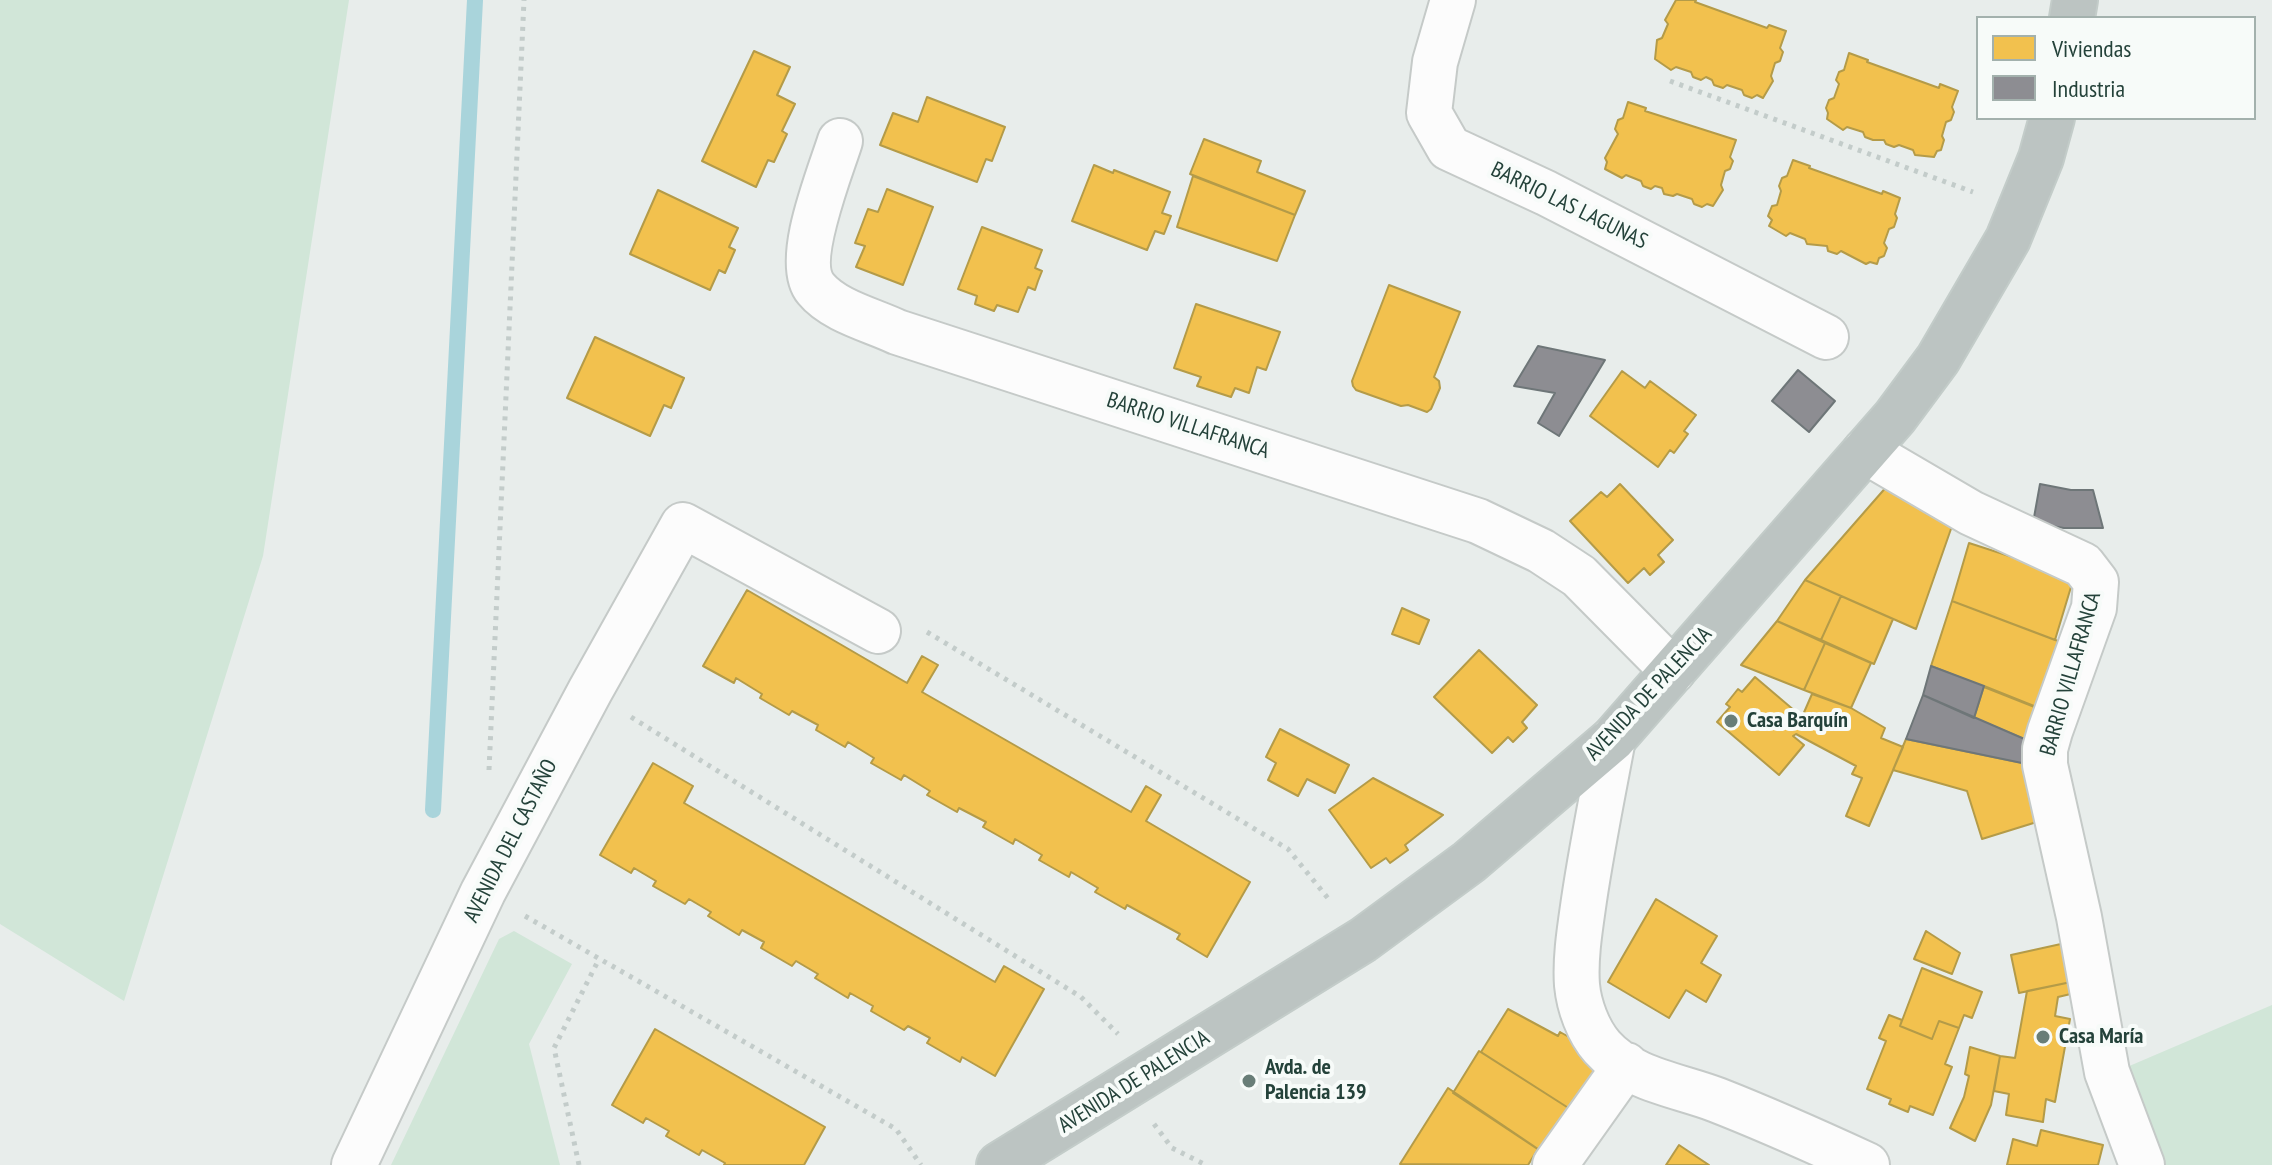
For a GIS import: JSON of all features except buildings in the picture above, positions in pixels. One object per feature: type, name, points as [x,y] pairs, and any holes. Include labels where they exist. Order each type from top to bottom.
[{"type":"highway","name":"AVENIDA DE PALENCIA","points":[[1003,1164],[1363,940],[1469,862],[1613,739],[1895,417],[1938,359],[1988,276],[2020,209],[2041,158],[2051,120]]},
{"type":"street","name":"BARRIO LAS LAGUNAS","points":[[1453,0],[1435,62],[1429,113],[1449,148],[1546,193],[1826,337]]},
{"type":"street","name":"BARRIO VILLAFRANCA","points":[[840,141],[808,250],[807,272],[815,288],[834,303],[897,332],[1478,521],[1541,551],[1579,576],[1673,671]]},
{"type":"street","name":"BARRIO VILLAFRANCA","points":[[1865,451],[1971,513],[2083,565],[2096,582],[2094,608],[2050,731],[2045,765],[2079,917],[2107,1072],[2142,1165]]},
{"type":"street","name":"AVENIDA DEL CASTAÑO","points":[[354,1165],[483,892],[683,525],[878,631]]},
{"type":"street","points":[[1613,739],[1590,859],[1579,935],[1577,985],[1584,1016],[1602,1047],[1626,1065],[1659,1083],[1699,1093],[1783,1126],[1867,1165]]},
{"type":"street","points":[[1555,1165],[1626,1065]]},
{"type":"path","points":[[489,780],[524,0]]},
{"type":"path","points":[[1670,81],[2020,209]]},
{"type":"path","points":[[921,628],[1288,849],[1363,940]]},
{"type":"path","points":[[590,691],[1081,997],[1140,1079],[1172,1148],[1206,1165]]},
{"type":"path","points":[[483,892],[896,1129],[921,1165]]},
{"type":"path","points":[[579,1165],[554,1048],[599,959]]},
{"type":"green space","points":[[0,0],[349,0],[263,556],[124,1001],[0,924]]},
{"type":"green space","points":[[514,931],[572,964],[529,1044],[560,1165],[391,1165],[499,939]]},
{"type":"green space","points":[[2272,1005],[2272,1165],[2158,1165],[2127,1067]]},
{"type":"waterway","points":[[433,810],[475,0]]},
{"type":"place","name":"Casa Barquín","points":[[1731,721]]},
{"type":"place","name":"Casa María","points":[[2043,1037]]},
{"type":"place","name":"Avda. de Palencia 139","points":[[1249,1081]]}]
